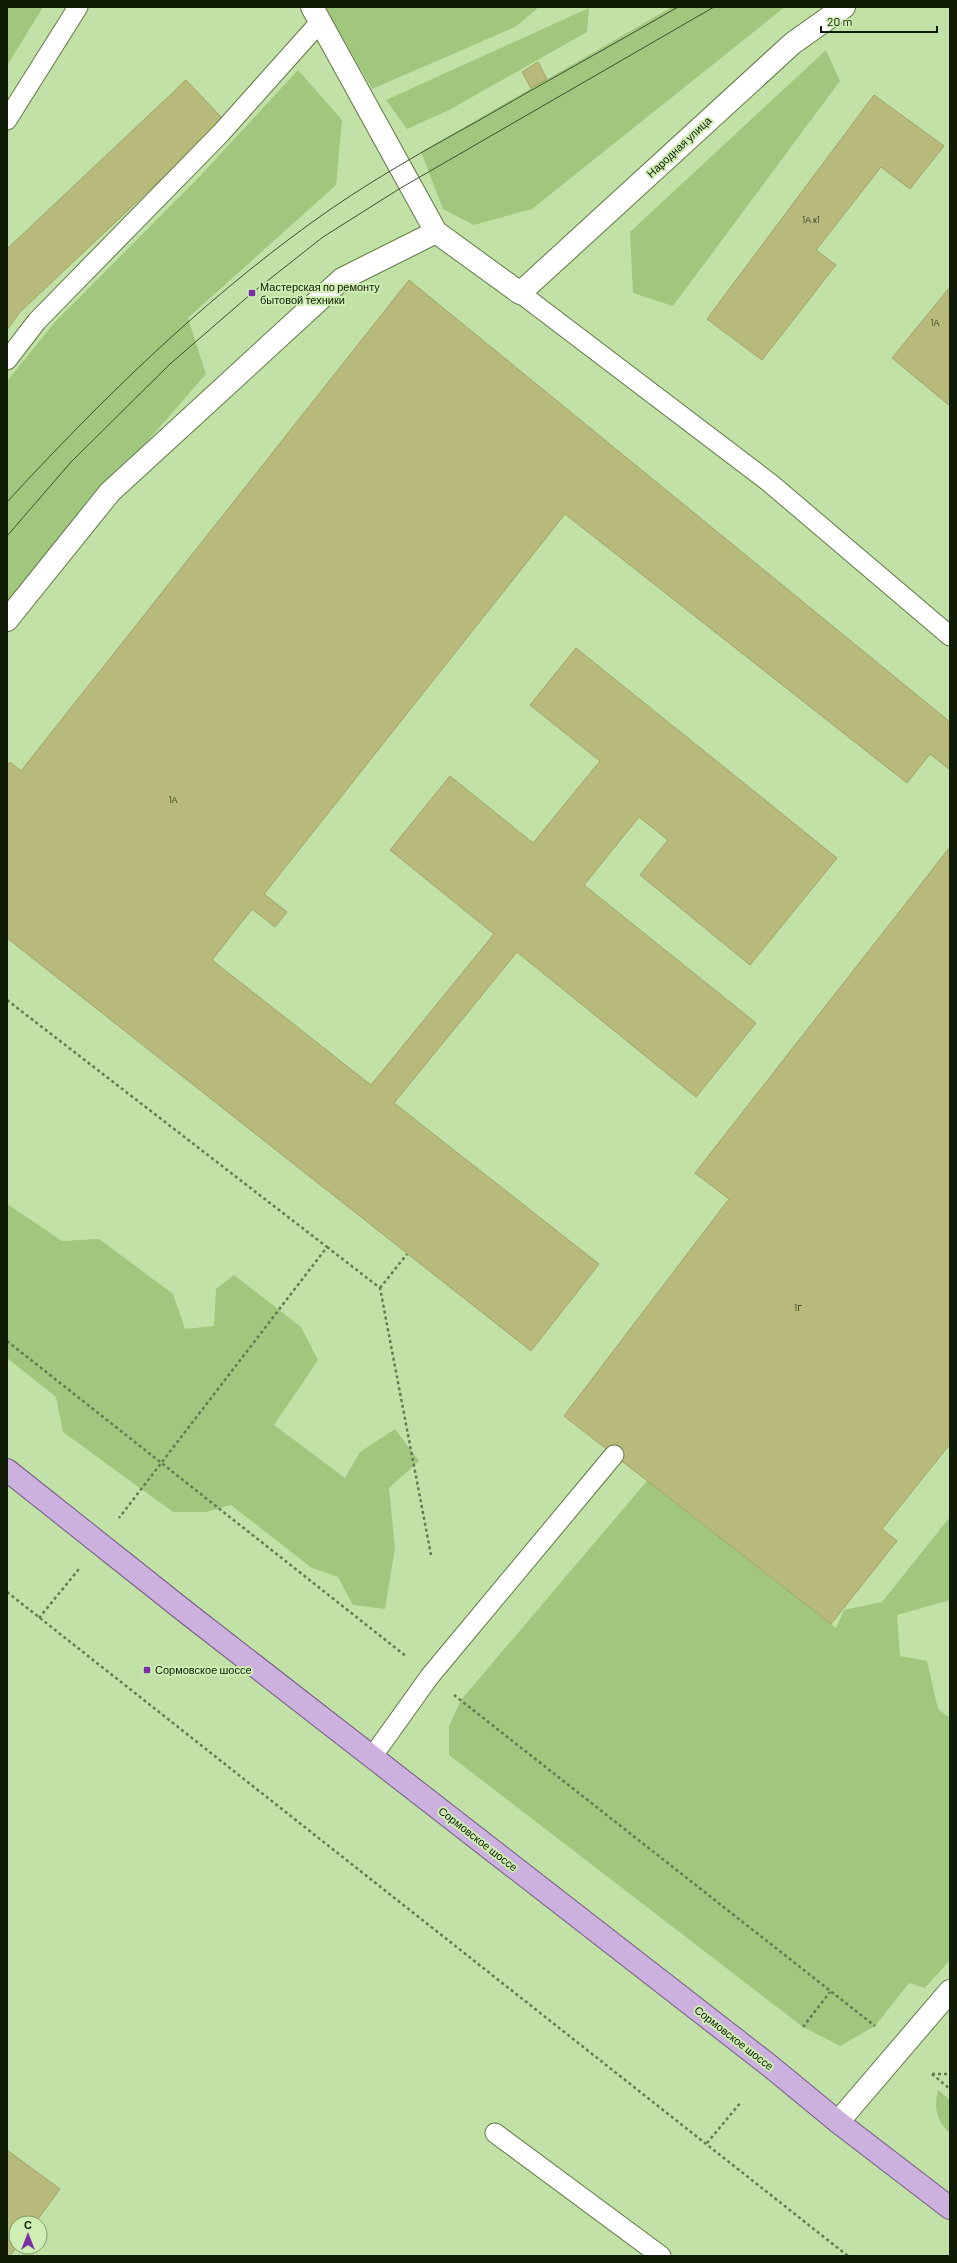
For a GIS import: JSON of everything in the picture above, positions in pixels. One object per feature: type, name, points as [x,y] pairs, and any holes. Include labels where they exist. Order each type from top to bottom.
[{"type":"main road","name":"Сормовское шоссе","points":[[7,1470],[372,1757],[770,2066],[838,2122],[950,2208]]},
{"type":"street","name":"Народная улица","points":[[520,293],[793,42],[844,7]]},
{"type":"street","points":[[317,14],[436,232],[520,293]]},
{"type":"street","points":[[7,620],[110,492],[342,279],[436,232]]},
{"type":"street","points":[[838,2122],[950,1991]]},
{"type":"lane","points":[[7,120],[78,7]]},
{"type":"lane","points":[[7,360],[37,321],[221,133],[317,14]]},
{"type":"lane","points":[[520,293],[770,483],[950,636]]},
{"type":"lane","points":[[372,1757],[430,1676],[614,1455]]},
{"type":"lane","points":[[495,2132],[661,2256]]},
{"type":"path","points":[[7,1000],[380,1288],[431,1555]]},
{"type":"path","points":[[161,1465],[327,1247]]},
{"type":"path","points":[[380,1288],[407,1254]]},
{"type":"path","points":[[7,1592],[848,2256]]},
{"type":"path","points":[[803,2027],[830,1992]]},
{"type":"path","points":[[950,2074],[932,2074],[950,2089]]},
{"type":"path","points":[[707,2144],[741,2102]]},
{"type":"green space","points":[[7,7],[43,7],[7,66]]},
{"type":"green space","points":[[325,7],[539,7],[515,27],[372,89]]},
{"type":"green space","points":[[672,7],[785,7],[532,209],[474,225],[443,209],[421,152]]},
{"type":"green space","points":[[589,8],[587,32],[451,109],[407,129],[386,100]]},
{"type":"green space","points":[[826,50],[840,81],[673,306],[633,293],[630,232]]},
{"type":"green space","points":[[298,70],[342,120],[336,185],[188,318],[206,374],[7,602],[7,381],[55,322],[203,173]]},
{"type":"green space","points":[[7,1204],[62,1241],[99,1239],[173,1294],[185,1329],[214,1326],[216,1289],[234,1275],[301,1327],[318,1360],[274,1425],[345,1478],[360,1452],[395,1429],[419,1461],[389,1488],[395,1548],[385,1609],[353,1605],[338,1577],[312,1568],[231,1505],[206,1512],[173,1512],[63,1432],[56,1397],[7,1358]]},
{"type":"green space","points":[[647,1481],[836,1628],[844,1610],[882,1602],[950,1517],[950,1600],[897,1615],[900,1656],[927,1661],[938,1709],[950,1718],[950,1960],[925,1988],[909,1983],[875,2026],[840,2046],[803,2027],[449,1755],[449,1726],[461,1700]]},
{"type":"green space","points":[[938,2090],[950,2100],[950,2133],[942,2124],[937,2113],[936,2102]]},
{"type":"building","points":[[538,62],[547,79],[531,88],[522,72]]},
{"type":"building","points":[[186,80],[224,120],[20,312],[7,330],[7,249]]},
{"type":"building","points":[[874,95],[944,146],[910,189],[881,167],[816,250],[836,265],[762,360],[707,319]]},
{"type":"building","points":[[409,280],[950,722],[950,770],[930,754],[907,783],[565,514],[264,894],[287,912],[275,927],[252,909],[212,960],[371,1085],[494,934],[390,850],[450,776],[533,843],[600,761],[530,705],[576,648],[837,858],[750,965],[640,875],[668,840],[639,817],[584,885],[756,1023],[696,1097],[517,952],[394,1103],[599,1264],[531,1351],[7,938],[7,766],[10,762],[21,771]]},
{"type":"building","points":[[950,287],[950,406],[892,358]]},
{"type":"building","points":[[950,847],[950,1444],[882,1529],[897,1541],[831,1624],[564,1416],[729,1199],[695,1173]]},
{"type":"building","points":[[7,2150],[60,2189],[41,2215],[8,2215],[8,2255],[11,2255],[7,2256]]},
{"type":"tram line","points":[[7,502],[78,427],[190,320],[270,254],[311,223],[371,183],[413,158],[678,7]]},
{"type":"tram line","points":[[7,536],[71,462],[170,364],[252,293],[323,237],[399,189],[714,7]]},
{"type":"place","name":"Мастерская по ремонту бытовой техники","points":[[252,293]]},
{"type":"place","name":"Сормовское шоссе","points":[[147,1670]]}]
